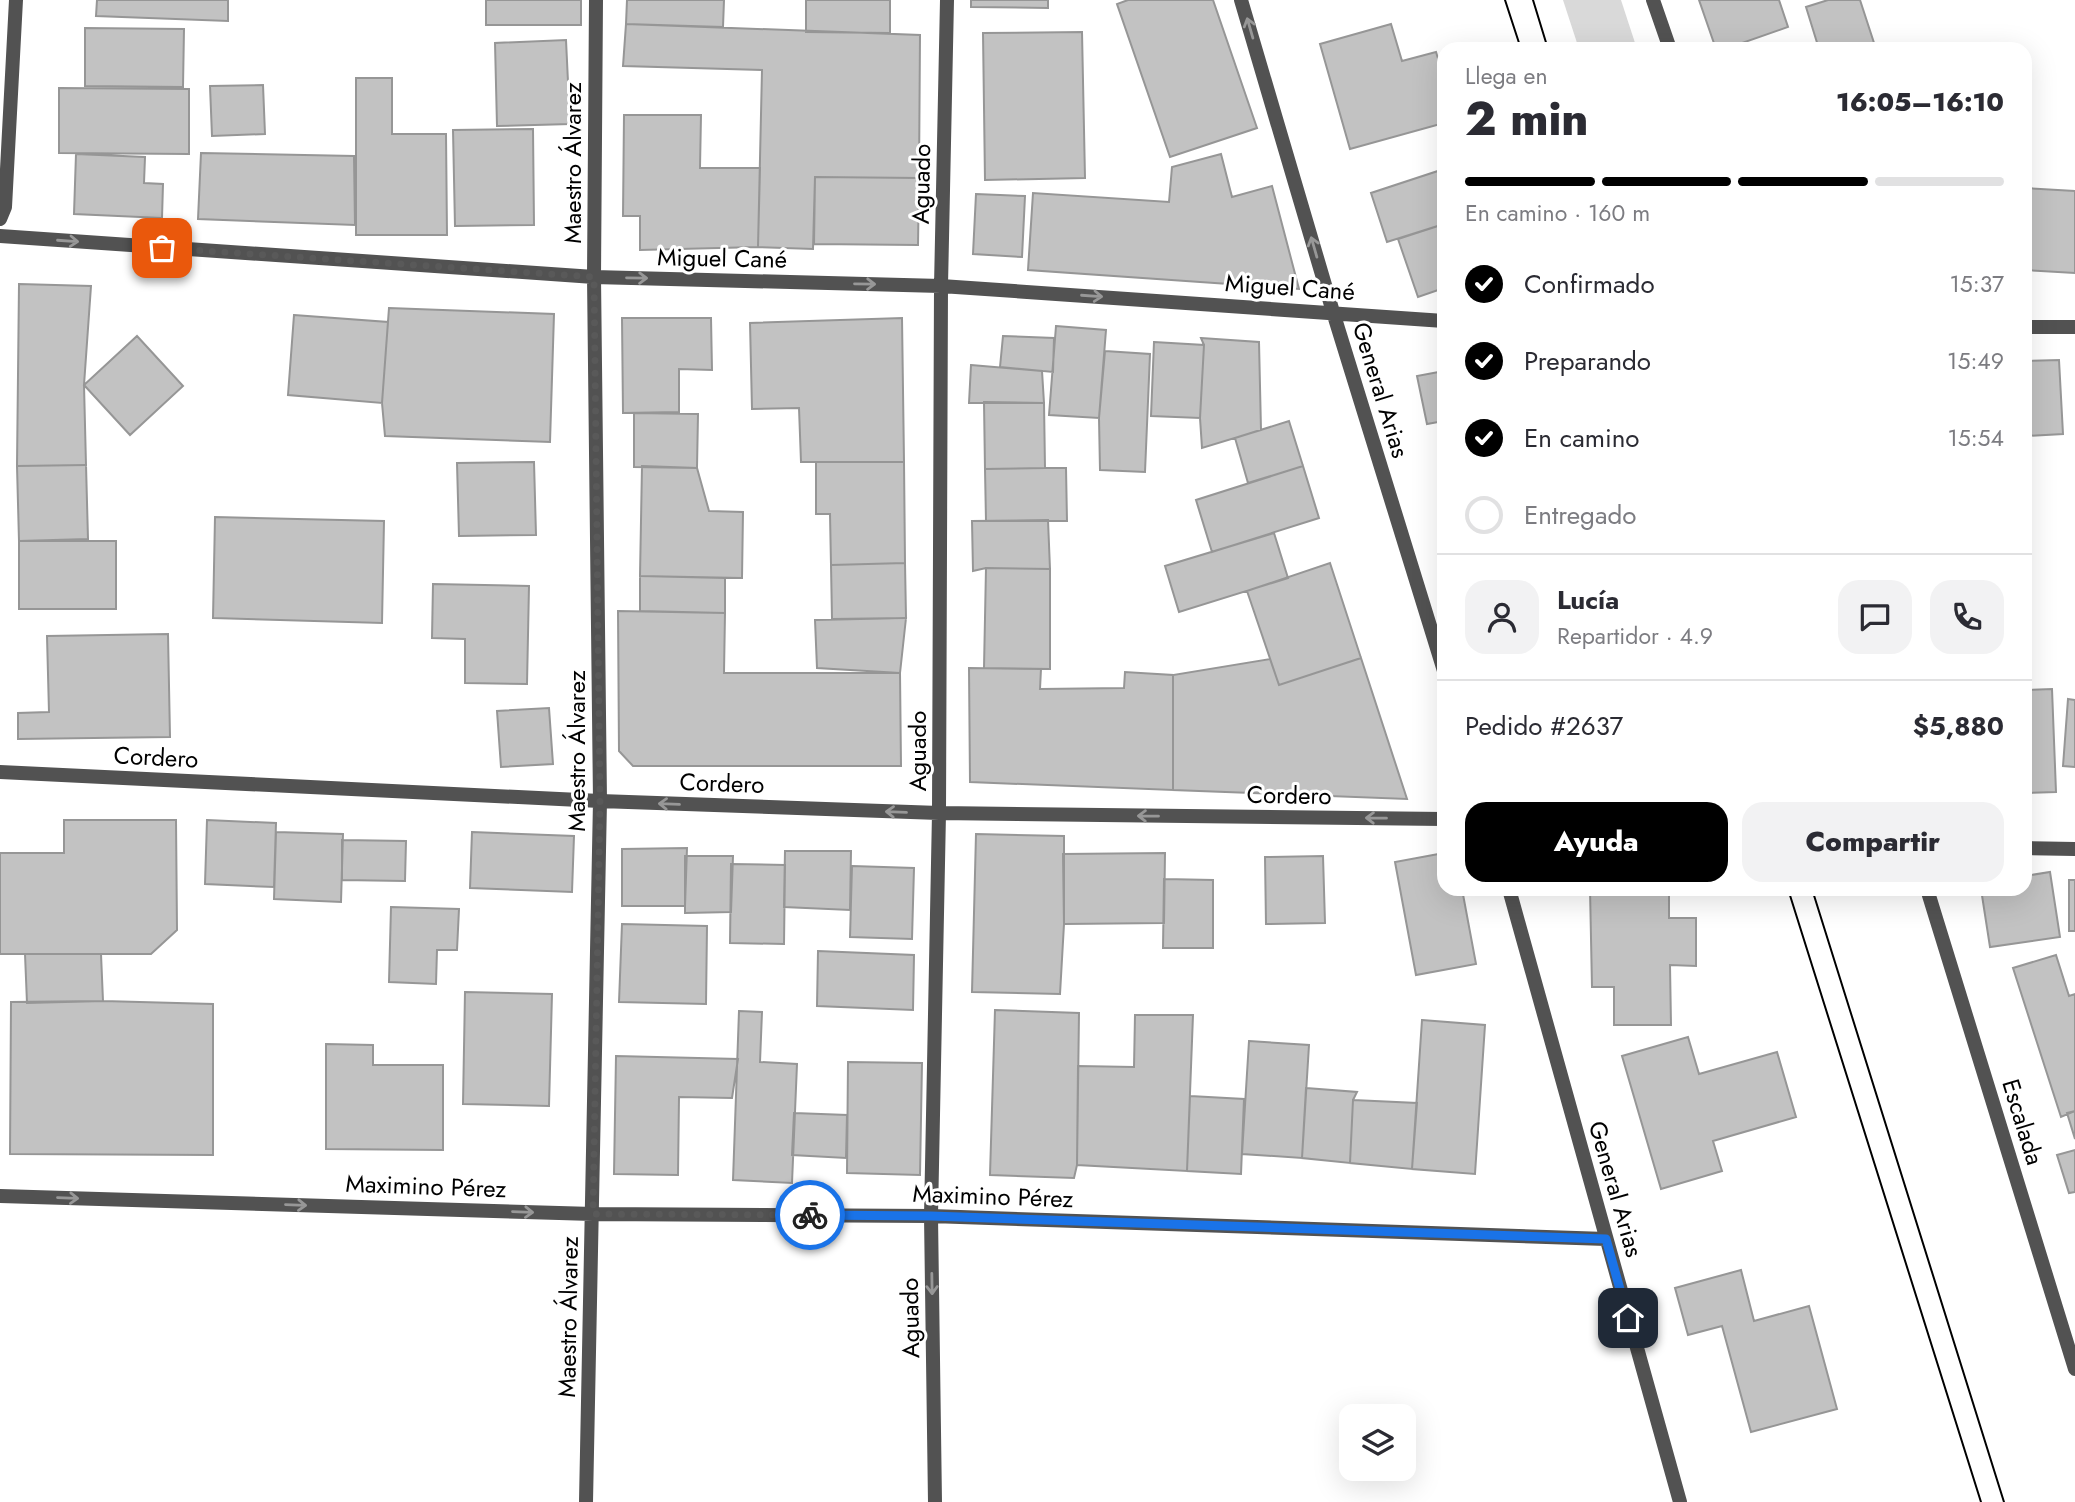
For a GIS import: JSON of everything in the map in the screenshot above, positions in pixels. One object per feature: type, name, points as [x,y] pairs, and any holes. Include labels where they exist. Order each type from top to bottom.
[{"type":"street","points":[[0,219],[5,207],[16,0]]},
{"type":"street","name":"Maestro Álvarez","points":[[586,1502],[600,801],[594,277],[596,0]]},
{"type":"street","name":"Aguado","points":[[935,1502],[931,1216],[939,813],[941,286],[947,0]]},
{"type":"street","name":"General Arias","points":[[1241,0],[1333,312],[1437,648]]},
{"type":"street","points":[[1653,0],[1668,42]]},
{"type":"street","name":"Miguel Cané","points":[[0,236],[594,277],[941,286],[1437,320]]},
{"type":"street","points":[[2032,327],[2075,327]]},
{"type":"street","name":"Cordero","points":[[0,772],[600,801],[939,813],[1437,819]]},
{"type":"street","points":[[2032,848],[2075,849]]},
{"type":"street","name":"General Arias","points":[[1511,896],[1680,1502]]},
{"type":"street","name":"Escalada","points":[[1929,896],[2075,1369]]},
{"type":"street","name":"Maximino Pérez","points":[[0,1196],[593,1214],[931,1216],[1606,1239]]},
{"type":"shaded area","points":[[1563,0],[1621,0],[1635,42],[1577,42]]},
{"type":"building","points":[[97,0],[228,0],[228,21],[96,16]]},
{"type":"building","points":[[486,0],[581,0],[581,25],[486,25]]},
{"type":"building","points":[[627,0],[724,0],[723,27],[626,24]]},
{"type":"building","points":[[806,0],[890,0],[890,33],[806,32]]},
{"type":"building","points":[[971,0],[1048,0],[1048,8],[971,7]]},
{"type":"building","points":[[1128,0],[1213,0],[1257,128],[1170,157],[1117,4]]},
{"type":"building","points":[[1699,0],[1779,0],[1788,27],[1745,42],[1714,42]]},
{"type":"building","points":[[1828,0],[1860,0],[1874,42],[1817,42],[1806,7]]},
{"type":"building","points":[[626,24],[920,35],[919,178],[815,177],[813,249],[758,247],[762,70],[623,66]]},
{"type":"building","points":[[1391,24],[1402,61],[1436,52],[1437,125],[1350,149],[1320,44]]},
{"type":"building","points":[[85,28],[184,29],[183,87],[85,86]]},
{"type":"building","points":[[1082,32],[1085,178],[985,180],[983,33]]},
{"type":"building","points":[[566,40],[570,124],[497,126],[495,43]]},
{"type":"building","points":[[356,78],[392,78],[392,134],[446,134],[447,235],[356,235]]},
{"type":"building","points":[[263,85],[265,134],[212,136],[210,86]]},
{"type":"building","points":[[59,88],[189,89],[189,154],[59,153]]},
{"type":"building","points":[[624,115],[701,115],[700,168],[760,168],[758,247],[640,250],[640,216],[623,216]]},
{"type":"building","points":[[533,129],[534,225],[455,226],[453,130]]},
{"type":"building","points":[[201,153],[354,156],[355,225],[198,219]]},
{"type":"building","points":[[76,154],[145,157],[144,183],[163,184],[162,218],[74,214]]},
{"type":"building","points":[[1221,154],[1232,197],[1272,186],[1299,289],[1028,270],[1033,193],[1169,202],[1172,167]]},
{"type":"building","points":[[1437,171],[1437,226],[1387,242],[1371,193]]},
{"type":"building","points":[[815,177],[919,178],[918,245],[814,244]]},
{"type":"building","points":[[2032,188],[2075,191],[2075,273],[2032,270]]},
{"type":"building","points":[[976,194],[1025,196],[1022,257],[973,254]]},
{"type":"building","points":[[1437,226],[1437,290],[1418,297],[1398,239]]},
{"type":"building","points":[[19,284],[91,286],[84,385],[86,465],[17,466]]},
{"type":"building","points":[[389,308],[554,314],[550,442],[385,436],[382,403]]},
{"type":"building","points":[[294,315],[388,322],[382,403],[288,395]]},
{"type":"building","points":[[622,318],[711,318],[712,370],[679,369],[679,412],[623,413]]},
{"type":"building","points":[[902,318],[904,462],[801,462],[799,408],[752,409],[750,323]]},
{"type":"building","points":[[1056,326],[1106,330],[1099,418],[1049,415]]},
{"type":"building","points":[[137,336],[183,386],[130,435],[84,385]]},
{"type":"building","points":[[1003,336],[1054,338],[1053,372],[1000,367]]},
{"type":"building","points":[[1201,338],[1259,342],[1261,430],[1202,448],[1200,418],[1204,345]]},
{"type":"building","points":[[1154,342],[1204,345],[1200,418],[1151,416]]},
{"type":"building","points":[[1105,351],[1150,354],[1145,472],[1100,470],[1099,418]]},
{"type":"building","points":[[2059,360],[2063,434],[2032,436],[2032,361]]},
{"type":"building","points":[[971,365],[1042,371],[1044,403],[969,403]]},
{"type":"building","points":[[1437,372],[1437,422],[1427,424],[1417,376]]},
{"type":"building","points":[[984,402],[1044,403],[1045,468],[985,469]]},
{"type":"building","points":[[634,413],[698,414],[697,468],[634,467]]},
{"type":"building","points":[[1289,421],[1303,466],[1248,483],[1235,438]]},
{"type":"building","points":[[534,462],[536,535],[459,536],[457,463]]},
{"type":"building","points":[[816,462],[904,462],[905,563],[831,565],[830,514],[816,514]]},
{"type":"building","points":[[86,465],[88,539],[19,541],[17,466]]},
{"type":"building","points":[[642,466],[697,468],[709,511],[743,512],[742,578],[640,576]]},
{"type":"building","points":[[1303,466],[1319,518],[1212,552],[1196,500]]},
{"type":"building","points":[[1066,468],[1067,521],[986,521],[985,469]]},
{"type":"building","points":[[215,517],[384,521],[382,623],[213,618]]},
{"type":"building","points":[[1048,520],[1050,569],[986,568],[973,571],[972,521]]},
{"type":"building","points":[[1274,533],[1288,578],[1179,612],[1165,566]]},
{"type":"building","points":[[19,541],[116,541],[116,609],[19,609]]},
{"type":"building","points":[[905,563],[906,618],[832,619],[831,565]]},
{"type":"building","points":[[1330,563],[1361,658],[1279,685],[1247,591]]},
{"type":"building","points":[[986,568],[1050,569],[1050,669],[984,668]]},
{"type":"building","points":[[640,576],[725,578],[725,613],[640,611]]},
{"type":"building","points":[[433,584],[529,586],[527,684],[465,683],[465,639],[432,638]]},
{"type":"building","points":[[618,611],[725,613],[724,673],[900,673],[901,766],[633,766],[619,751]]},
{"type":"building","points":[[906,618],[900,673],[817,668],[815,620]]},
{"type":"building","points":[[168,634],[170,737],[18,739],[18,713],[49,712],[47,636]]},
{"type":"building","points":[[1361,658],[1407,799],[1173,790],[1173,675],[1270,659],[1279,685]]},
{"type":"building","points":[[969,668],[1041,669],[1040,689],[1124,688],[1125,672],[1173,675],[1173,790],[970,782]]},
{"type":"building","points":[[2052,689],[2056,792],[2032,793],[2032,690]]},
{"type":"building","points":[[2068,699],[2075,700],[2075,767],[2063,766]]},
{"type":"building","points":[[549,708],[553,764],[501,767],[497,711]]},
{"type":"building","points":[[64,820],[176,820],[177,930],[151,954],[0,954],[0,853],[64,853]]},
{"type":"building","points":[[207,820],[276,823],[274,887],[205,884]]},
{"type":"building","points":[[276,832],[343,834],[341,902],[274,899]]},
{"type":"building","points":[[472,832],[574,836],[572,892],[470,888]]},
{"type":"building","points":[[976,834],[1064,836],[1064,924],[1060,994],[972,992]]},
{"type":"building","points":[[342,840],[406,841],[405,881],[342,880]]},
{"type":"building","points":[[687,848],[685,906],[622,906],[622,849]]},
{"type":"building","points":[[785,851],[851,851],[850,910],[784,907]]},
{"type":"building","points":[[1165,853],[1164,923],[1064,924],[1063,854]]},
{"type":"building","points":[[1437,854],[1437,896],[1463,896],[1476,964],[1416,975],[1395,862]]},
{"type":"building","points":[[685,856],[733,856],[731,912],[685,913]]},
{"type":"building","points":[[1323,856],[1325,923],[1266,924],[1265,857]]},
{"type":"building","points":[[731,864],[785,865],[784,944],[730,943]]},
{"type":"building","points":[[852,866],[914,868],[912,939],[850,937]]},
{"type":"building","points":[[2050,872],[2060,937],[1990,947],[1982,896],[2032,896],[2032,875]]},
{"type":"building","points":[[1164,879],[1213,880],[1213,948],[1163,948]]},
{"type":"building","points":[[2069,880],[2075,880],[2075,931],[2069,931]]},
{"type":"building","points":[[1590,896],[1669,896],[1669,918],[1696,918],[1696,966],[1670,965],[1671,1025],[1614,1025],[1614,987],[1592,987]]},
{"type":"building","points":[[391,907],[459,909],[457,950],[437,950],[436,984],[389,982]]},
{"type":"building","points":[[622,924],[707,926],[706,1004],[619,1002]]},
{"type":"building","points":[[818,951],[914,955],[913,1010],[817,1006]]},
{"type":"building","points":[[25,954],[101,954],[103,1001],[27,1003]]},
{"type":"building","points":[[2056,955],[2069,996],[2075,994],[2075,1111],[2061,1117],[2013,968]]},
{"type":"building","points":[[465,992],[552,994],[549,1106],[463,1104]]},
{"type":"building","points":[[11,1002],[213,1004],[213,1155],[10,1154]]},
{"type":"building","points":[[995,1010],[1079,1013],[1077,1165],[1074,1178],[990,1175]]},
{"type":"building","points":[[739,1011],[762,1012],[760,1062],[797,1064],[792,1183],[733,1180]]},
{"type":"building","points":[[1135,1015],[1193,1015],[1187,1171],[1077,1165],[1078,1066],[1134,1067]]},
{"type":"building","points":[[1422,1020],[1485,1025],[1475,1174],[1412,1169]]},
{"type":"building","points":[[1688,1037],[1699,1074],[1777,1052],[1796,1117],[1713,1141],[1722,1171],[1661,1189],[1622,1056]]},
{"type":"building","points":[[1249,1041],[1309,1045],[1302,1158],[1242,1154]]},
{"type":"building","points":[[326,1044],[373,1045],[373,1065],[443,1065],[443,1150],[326,1149]]},
{"type":"building","points":[[616,1056],[738,1059],[732,1098],[679,1097],[678,1175],[614,1174]]},
{"type":"building","points":[[848,1062],[922,1063],[920,1175],[847,1173]]},
{"type":"building","points":[[1306,1088],[1357,1092],[1353,1100],[1350,1163],[1302,1158]]},
{"type":"building","points":[[1190,1096],[1244,1099],[1241,1174],[1187,1171]]},
{"type":"building","points":[[1353,1100],[1417,1103],[1412,1169],[1350,1163]]},
{"type":"building","points":[[2075,1111],[2075,1139],[2067,1113]]},
{"type":"building","points":[[794,1113],[847,1115],[846,1158],[792,1155]]},
{"type":"building","points":[[2075,1150],[2075,1192],[2069,1193],[2057,1155]]},
{"type":"building","points":[[1741,1270],[1754,1321],[1809,1306],[1837,1409],[1751,1432],[1722,1326],[1688,1335],[1675,1288]]},
{"type":"tram line","points":[[1505,0],[1519,42]]},
{"type":"tram line","points":[[1533,0],[1546,42]]},
{"type":"tram line","points":[[1790,896],[1981,1502]]},
{"type":"tram line","points":[[1814,896],[2004,1502]]},
{"type":"way so far","points":[[162,248],[594,277],[600,801],[593,1214],[810,1215]]},
{"type":"route","points":[[810,1215],[931,1216],[1606,1239],[1628,1318]]}]
